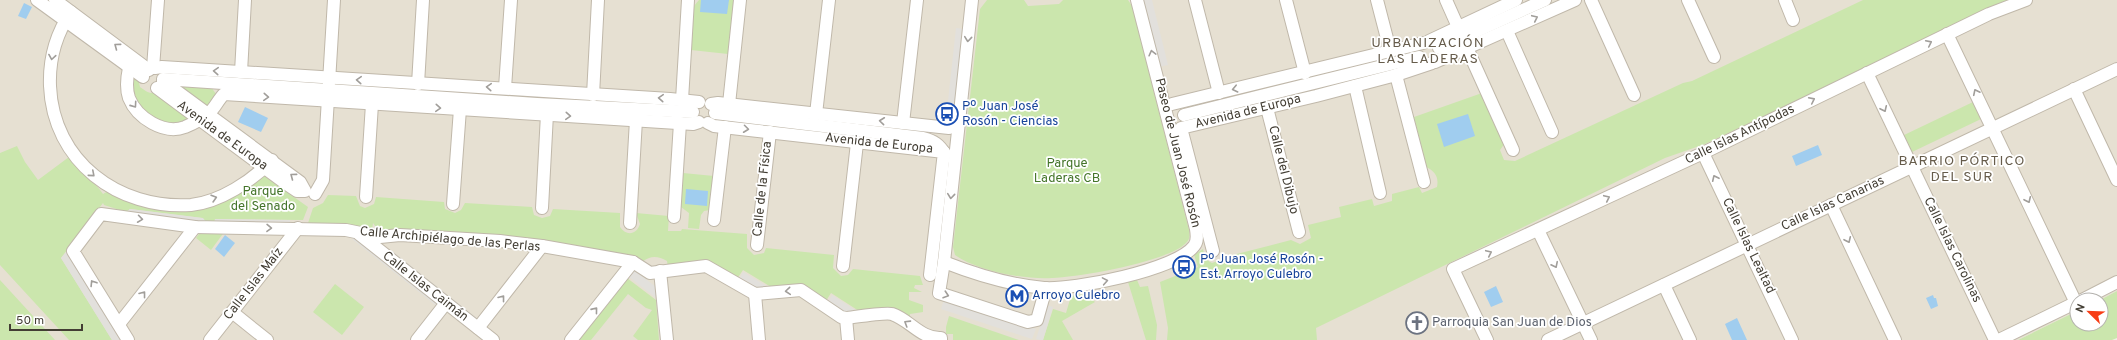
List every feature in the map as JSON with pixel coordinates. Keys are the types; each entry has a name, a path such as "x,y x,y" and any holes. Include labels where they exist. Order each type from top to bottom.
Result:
{"street":[{"path":"37,0 68,16 150,71"},
{"path":"55,0 68,16 129,68 150,71 160,70 161,83 149,88 144,84 150,71 158,0"},
{"path":"241,72 245,0"},
{"path":"315,194 322,182 334,0"},
{"path":"418,84 423,0"},
{"path":"505,88 511,0"},
{"path":"593,94 598,0"},
{"path":"682,100 688,0"},
{"path":"728,104 740,0"},
{"path":"816,114 829,0"},
{"path":"904,124 917,0"},
{"name":"Paseo de Juan José Rosón","path":"932,257 944,260 979,276 1011,284 1046,288 1069,287 1110,280 1150,270 1188,252 1197,241 1196,229 1176,130 1137,0"},
{"path":"1195,0 1219,93"},
{"path":"1286,0 1305,73"},
{"path":"1377,0 1390,50"},
{"path":"1446,0 1458,26"},
{"name":"Avenida de Europa","path":"1430,44 1458,26 1516,0"},
{"name":"Avenida de Europa","path":"1176,130 1396,75 1433,62 1508,31 1575,0"},
{"path":"1591,0 1634,94"},
{"path":"1688,0 1714,57"},
{"path":"1785,0 1793,20"},
{"name":"Calle Islas Antípodas","path":"1487,340 1453,269 1703,153 1989,14 2026,0"},
{"path":"973,1 939,293 1028,322 1037,320 1046,288"},
{"name":"Avenida de Europa","path":"1168,104 1305,73 1390,50 1430,44 1511,16 1541,2 1554,9"},
{"path":"1493,11 1511,16"},
{"name":"Avenida de Europa","path":"68,16 60,30 53,51 50,75 51,99 56,124 72,152 83,166 100,181 138,199 160,204 192,204 226,195 269,164 161,83"},
{"path":"1508,31 1552,132"},
{"path":"1948,34 2073,292"},
{"path":"1430,44 1439,56 1433,62 1425,63 1419,57 1418,50 1430,44"},
{"path":"1467,48 1513,150"},
{"name":"Avenida de Europa","path":"1176,130 1184,115 1419,57"},
{"path":"1343,63 1356,72"},
{"name":"Avenida de Europa","path":"150,71 162,67 241,72 329,89 372,104 693,124 703,123 725,127 800,124 927,139 932,138 946,130 956,123 960,116"},
{"path":"129,68 127,77 129,98 144,118 158,126 172,129 183,128 205,116"},
{"name":"Calle Islas Canarias","path":"1548,340 2117,69"},
{"name":"Calle Islas Carolinas","path":"1867,73 1995,340"},
{"path":"1396,75 1424,182"},
{"name":"Avenida de Europa","path":"161,83 329,89 537,104 641,109 705,108 728,104 946,130"},
{"name":"Avenida de Europa","path":"1258,96 1262,83"},
{"name":"Avenida de Europa","path":"205,116 224,94 418,84 457,85 682,100 705,108 814,137 857,143 943,150"},
{"path":"457,85 466,98"},
{"name":"Avenida de Europa","path":"1300,86 1316,96"},
{"path":"1355,86 1380,193"},
{"path":"2074,89 2117,180"},
{"path":"537,104 547,92"},
{"path":"409,94 420,107"},
{"path":"631,96 641,109"},
{"path":"503,112 513,102"},
{"path":"366,197 372,104"},
{"name":"Avenida de Europa","path":"1168,104 1180,108 1184,115"},
{"path":"585,106 595,118"},
{"path":"705,108 714,118 703,123 694,116 705,108"},
{"path":"763,108 772,126"},
{"name":"Calle del Dibujo","path":"1267,108 1299,232"},
{"path":"453,204 460,109"},
{"path":"542,208 548,114"},
{"name":"Avenida de Europa","path":"843,129 861,119"},
{"path":"630,223 636,120"},
{"path":"674,217 680,123"},
{"name":"Avenida de Europa","path":"800,124 814,137"},
{"name":"Calle de la Física","path":"757,246 772,126"},
{"path":"714,220 725,127"},
{"name":"Avenida de Europa","path":"943,150 946,130"},
{"path":"1176,130 1211,246 1197,241"},
{"name":"Avenida de Europa","path":"927,139 943,150 954,173"},
{"path":"843,266 857,143"},
{"path":"930,275 943,150"},
{"name":"Calle Islas Lealtad","path":"1703,153 1792,340"},
{"path":"1831,205 1895,340"},
{"name":"Calle Archipiélago de las Perlas","path":"119,324 73,251 101,214 196,227 346,230 380,237 400,235 459,238 542,246 633,262 650,274 660,271 706,266 755,294"},
{"path":"128,340 119,324 196,227"},
{"name":"Calle Islas Maíz","path":"210,340 298,228"},
{"path":"1538,230 1591,340"},
{"name":"Calle Islas Caimán","path":"357,233 493,340"},
{"path":"478,328 542,246"},
{"path":"571,340 633,262"},
{"path":"660,271 667,340"},
{"path":"2098,292 2117,282"},
{"path":"1664,285 1690,340"},
{"path":"759,340 755,294 801,290 846,318 892,313 927,336 941,339"},
{"path":"417,340 446,303"},
{"path":"1998,340 2069,306"},
{"path":"232,312 267,340"},
{"path":"846,318 848,340"}],"shaded area":[{"path":"0,0 2117,0 2117,291 2109,295 2109,292 2069,292 2069,315 2018,340 0,340"},
{"path":"1143,0 1152,0 1168,65 1159,67"},
{"path":"956,28 965,29 955,111 947,110"},
{"path":"130,209 203,218 207,223 126,212"},
{"path":"215,219 290,220 290,226 214,225"},
{"path":"354,236 441,304 438,307 352,239"},
{"path":"67,251 121,340 112,340 61,258"},
{"path":"392,251 478,319 475,323 389,254"},
{"path":"633,269 656,287 656,298 628,276"},
{"path":"743,272 769,288 758,290 739,279"},
{"path":"832,295 860,313 845,313 828,302"},
{"path":"944,299 1036,329 1032,339 941,309"},
{"path":"1047,305 1053,307 1043,340 1036,339"}],"green space":[{"path":"699,0 734,0 728,54 691,50 694,6"},
{"name":"Parque Laderas CB","path":"987,0 1024,0 1028,6 1059,4 1063,0 1128,0 1132,6 1190,234 1188,241 1185,244 1175,251 1142,262 1102,272 1052,278 1029,278 989,270 964,261 955,255 953,247 980,9"},
{"path":"1863,0 2009,0 1705,144 1665,158 1316,328 1317,340 1167,340 1168,328 1160,282 1198,267 1194,255 1203,249 1205,259 1212,263 1225,257 1291,240 1300,244 1311,238 1308,225 1341,217 1339,207 1372,199 1374,206 1392,201 1392,194 1419,187 1422,193 1437,187 1436,175 1432,170 1426,167 1414,117 1482,93 1505,143 1500,150 1504,160 1515,161 1683,83 1692,81"},
{"path":"132,74 138,78 140,87 150,93 157,92 192,118 183,122 174,123 157,119 149,114 142,108 133,92"},
{"path":"181,85 211,87 216,94 207,107 181,88"},
{"path":"1973,102 1981,119 1910,153 1902,136"},
{"name":"Parque del Senado","path":"17,146 25,162 38,180 69,157 103,194 108,191 193,210 263,175 308,207 303,220 215,219 214,225 207,223 202,218 130,209 126,212 104,205 103,203 61,258 112,340 69,340 0,265 0,153"},
{"path":"683,173 714,176 710,210 704,211 701,215 699,229 688,228 689,213 681,207"},
{"path":"328,195 356,196 360,206 365,208 374,204 376,197 444,202 445,209 455,213 461,210 465,203 532,207 534,215 542,218 550,216 553,209 620,213 620,227 629,233 634,232 639,227 640,224 636,213 669,216 668,231 681,231 682,229 747,234 747,248 754,255 764,253 766,248 834,255 833,268 841,276 848,275 853,269 920,276 923,285 915,285 914,288 922,292 909,292 909,300 923,305 923,312 910,314 910,320 892,310 862,313 831,293 826,301 771,287 743,270 737,279 713,266 668,268 667,261 658,257 651,257 642,262 380,233 373,223 372,231 311,225 308,223 313,208 323,203"},
{"path":"201,231 225,231 211,250 196,238"},
{"path":"627,278 656,300 659,340 638,340 633,336 652,310 646,308 628,294 591,340 579,340"},
{"path":"0,280 55,340 0,340"},
{"path":"1137,280 1140,287 1148,286 1157,325 1156,340 1146,340 1128,282"},
{"path":"335,284 364,307 342,335 313,312"},
{"path":"2117,291 2117,338 2112,340 2018,340 2069,315 2069,332 2109,332 2109,295"},
{"path":"1086,294 1095,302 1062,321 1073,340 1043,340 1053,309 1066,313 1071,296"},
{"path":"949,316 1019,340 953,340 953,334 946,334"}],"water":[{"path":"701,0 729,0 727,14 700,12"},
{"path":"24,3 32,7 26,19 18,16"},
{"path":"245,107 268,118 261,132 238,122"},
{"path":"1468,114 1475,136 1444,147 1437,124"},
{"path":"1818,145 1822,155 1796,166 1792,156"},
{"path":"686,189 708,191 707,206 685,204"},
{"path":"225,235 235,243 224,257 215,249"},
{"path":"1496,286 1503,302 1491,307 1484,292"},
{"path":"1933,295 1934,298 1936,298 1938,306 1931,309 1926,298"},
{"path":"1737,318 1747,340 1732,340 1725,324"}],"place":[{"name":"Pº Juan José Rosón - Ciencias","path":"947,114"},
{"name":"Pº Juan José Rosón - Est. Arroyo Culebro","path":"1184,267"},
{"name":"Arroyo Culebro","path":"1017,296"},
{"name":"Parroquia San Juan de Dios","path":"1417,323"}],"district":[{"name":"URBANIZACIÓN LAS LADERAS","path":"1428,52"},
{"name":"BARRIO PÓRTICO DEL SUR","path":"1962,170"}]}
